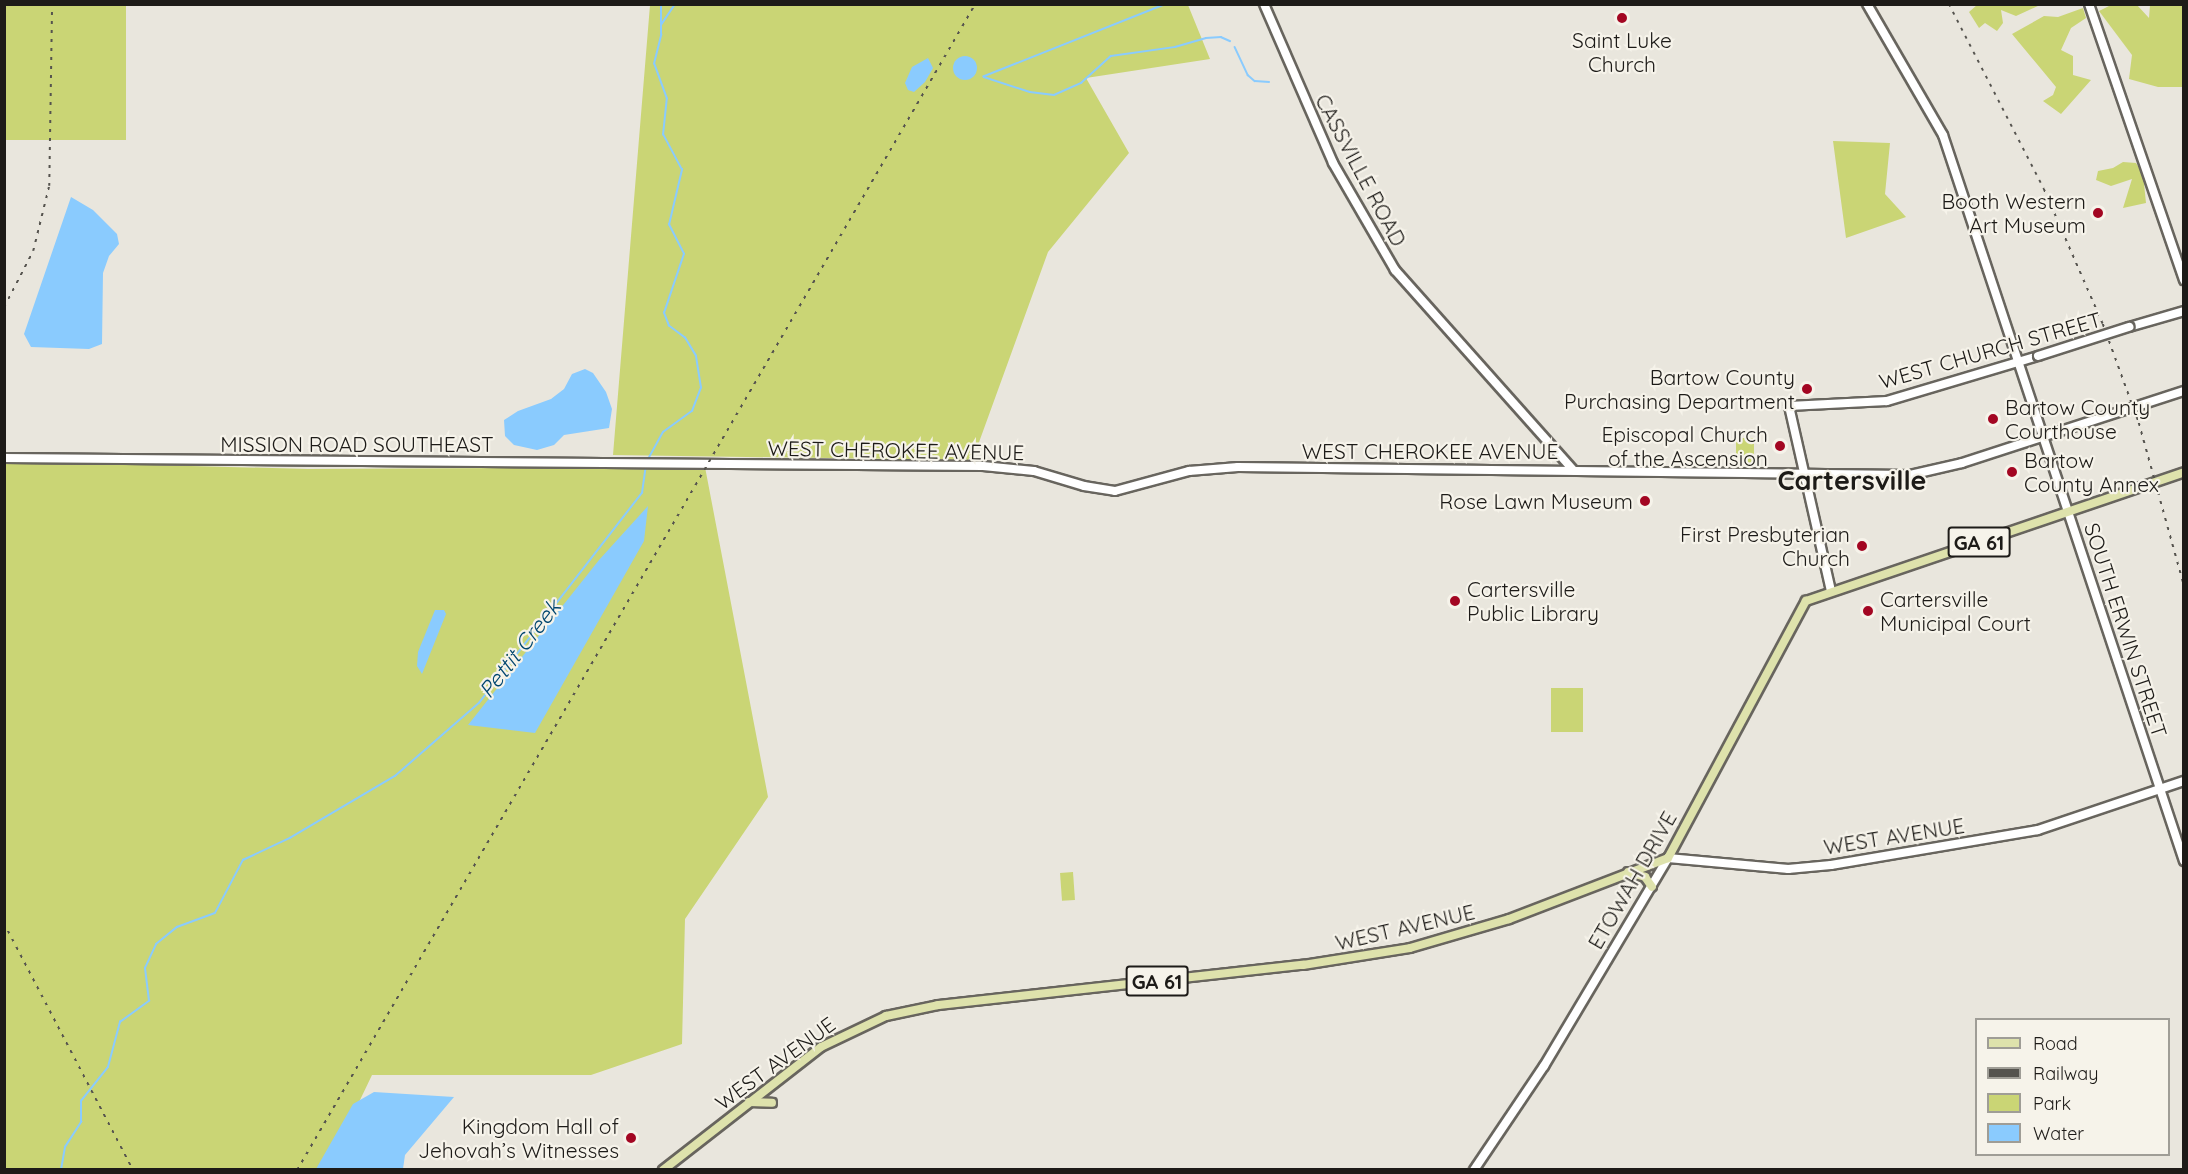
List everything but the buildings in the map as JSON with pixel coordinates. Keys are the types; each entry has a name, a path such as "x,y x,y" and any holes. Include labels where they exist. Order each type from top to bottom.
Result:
{"main road":[{"name":"CASSVILLE ROAD","path":"1264,4 1333,163 1395,270 1574,470"},
{"name":"SOUTH ERWIN STREET","path":"1867,4 1941,129 2184,861"},
{"path":"2089,4 2184,280"},
{"name":"WEST CHURCH STREET","path":"1804,474 1789,406 1887,401 2184,311"},
{"name":"WEST CHEROKEE AVENUE","path":"710,464 994,466 1034,471 1090,488 1115,491 1213,468 1917,474 2184,391"},
{"path":"1554,470 1558,452"},
{"name":"MISSION ROAD SOUTHEAST","path":"4,458 710,464"},
{"name":"GA 61","path":"1831,591 2184,472"},
{"path":"1804,474 1831,591"},
{"name":"ETOWAH DRIVE","path":"1474,1170 1544,1066 1652,887 1806,601 1831,591"},
{"name":"WEST AVENUE","path":"663,1170 748,1102 844,1033 902,1011 1333,962 1410,948 1509,919 1668,858 1810,868 2029,832 2184,781"},
{"path":"1628,872 1645,877 1652,887"},
{"path":"748,1102 772,1103"}],"green space":[{"path":"2113,4 2137,5 2149,18 2150,5 2183,5 2183,87 2158,87 2129,79 2132,55 2099,11"},
{"path":"4,5 126,5 126,140 4,140"},
{"path":"650,5 1188,5 1210,59 1086,78 1129,153 1048,252 978,445 968,460 613,455"},
{"path":"1977,5 2040,5 2016,16 2001,10 2003,23 1997,31 1985,23 1979,28 1969,12"},
{"path":"2083,8 2086,18 2071,28 2061,50 2073,56 2073,75 2091,80 2061,114 2043,101 2053,95 2056,87 2012,34 2044,16 2058,17"},
{"path":"1833,141 1890,143 1885,194 1906,217 1846,238"},
{"path":"2123,162 2136,163 2143,174 2146,203 2123,208 2132,179 2111,186 2096,180 2098,171 2113,168"},
{"path":"1736,438 1754,438 1754,466 1736,466"},
{"path":"5,461 308,469 705,467 768,797 685,919 682,1044 591,1075 372,1075 327,1169 5,1170"},
{"path":"1551,688 1583,688 1583,732 1551,732"},
{"path":"1073,872 1075,900 1062,901 1060,873"}],"water":[{"path":"965,56 973,60 977,68 973,76 965,80 957,76 953,68 957,60"},
{"path":"928,58 933,68 925,82 914,92 908,90 905,83 912,67"},
{"path":"71,197 93,210 117,234 119,244 109,256 103,273 102,344 89,349 31,347 24,334"},
{"path":"585,369 593,373 606,392 612,409 609,428 564,435 554,445 537,450 514,445 505,436 504,420 518,411 551,399 564,389 572,374"},
{"path":"648,506 644,541 535,733 468,725 599,560"},
{"path":"435,610 444,610 446,614 422,674 417,666 418,652"},
{"path":"374,1092 454,1097 405,1155 403,1169 316,1169 353,1104"}],"waterway":[{"name":"Pettit Creek","path":"647,461 663,432 692,411 701,388 696,356 685,338 669,326 664,313 684,254 669,225 682,170 663,135 667,99 654,64 661,35 661,4"},
{"path":"661,25 675,4"},
{"path":"1167,4 984,77 1030,92 1054,95 1081,83 1111,56 1175,47 1206,38 1221,37 1230,41"},
{"path":"1235,47 1248,75 1255,81 1269,82"},
{"name":"Pettit Creek","path":"61,1170 65,1147 81,1122 81,1101 108,1067 120,1022 149,1001 145,968 156,944 177,927 215,913 243,860 290,838 395,776 479,703 642,493 646,465"}],"railway":[{"path":"4,307 33,251 49,186 52,4"},
{"path":"297,1170 975,4"},
{"path":"1949,4 2044,189 2103,324 2139,423 2184,585"},
{"path":"4,923 133,1170"}],"place":[{"name":"Saint Luke Church","path":"1622,18"},
{"name":"Booth Western Art Museum","path":"2098,213"},
{"name":"Bartow County Purchasing Department","path":"1807,389"},
{"name":"Bartow County Courthouse","path":"1993,419"},
{"name":"Episcopal Church of the Ascension","path":"1780,446"},
{"name":"Bartow County Annex","path":"2012,472"},
{"name":"Rose Lawn Museum","path":"1645,501"},
{"name":"First Presbyterian Church","path":"1862,546"},
{"name":"Cartersville Public Library","path":"1455,601"},
{"name":"Cartersville Municipal Court","path":"1868,611"},
{"name":"Kingdom Hall of Jehovah’s Witnesses","path":"631,1138"}],"district":[{"name":"Cartersville","path":"1852,481"}]}
